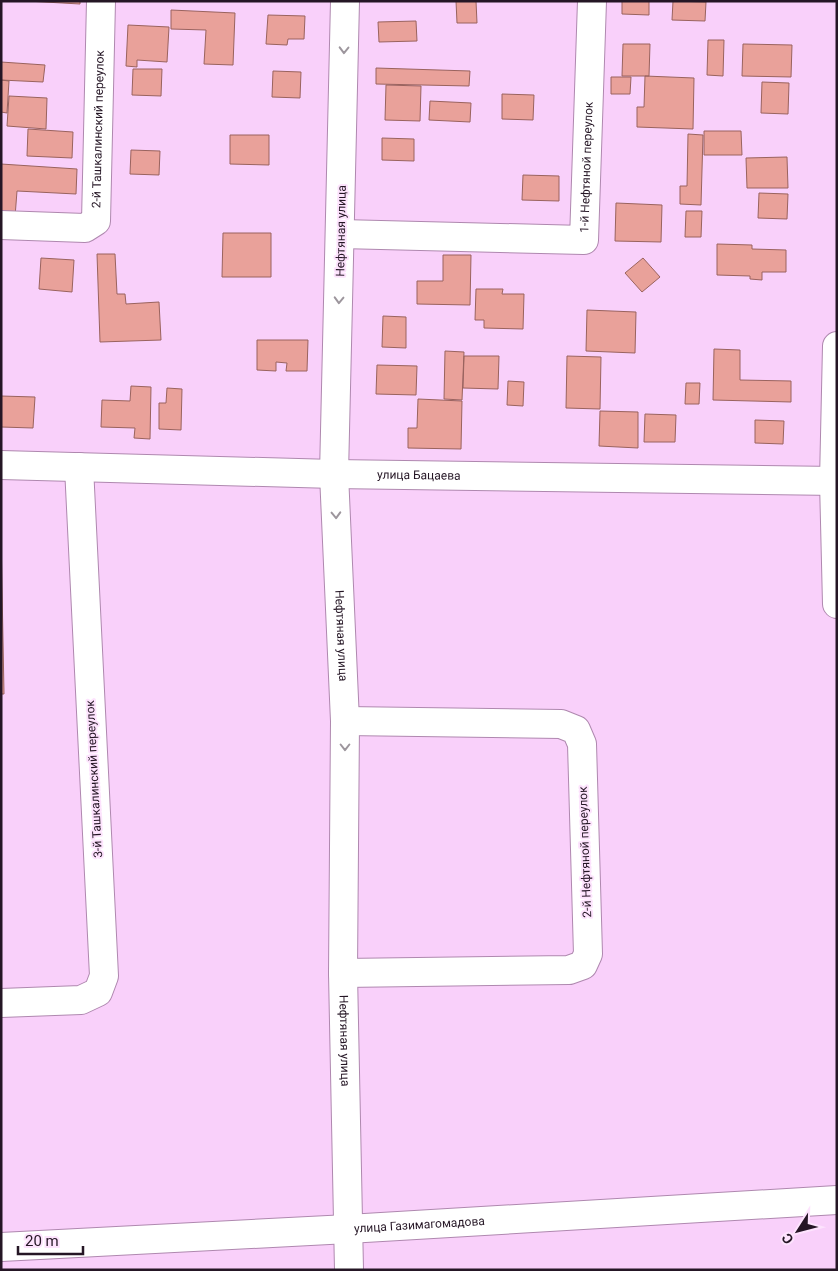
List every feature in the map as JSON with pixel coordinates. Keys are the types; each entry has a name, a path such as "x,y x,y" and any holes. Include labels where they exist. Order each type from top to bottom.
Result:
{"street":[{"name":"2-й Ташкалинский переулок","path":"1,225 85,228 96,221 100,1"},
{"name":"Нефтяная улица","path":"345,1 334,474 345,720 343,973 349,1270"},
{"name":"1-й Нефтяной переулок","path":"341,234 584,240 592,1"},
{"path":"837,346 837,604"},
{"name":"улица Бацаева","path":"1,465 334,474 836,481"},
{"name":"3-й Ташкалинский переулок","path":"1,1003 80,1000 98,992 104,976 79,467"},
{"name":"2-й Нефтяной переулок","path":"343,973 569,970 583,965 588,954 582,744 576,730 561,724 345,720"},
{"name":"улица Газимагомадова","path":"1,1247 348,1229 837,1200"}],"building":[{"path":"27,1 80,1 80,4"},
{"path":"456,1 476,1 477,23 457,23"},
{"path":"622,1 649,1 649,15 622,14"},
{"path":"673,1 706,2 705,21 672,20"},
{"path":"171,10 235,13 233,65 204,64 206,30 171,29"},
{"path":"268,15 305,16 304,39 288,39 287,45 266,44"},
{"path":"416,21 417,41 379,42 378,22"},
{"path":"128,25 169,27 167,62 137,60 137,67 126,66"},
{"path":"708,40 724,40 723,76 707,75"},
{"path":"623,44 650,44 649,76 622,76"},
{"path":"743,44 792,45 791,77 742,76"},
{"path":"1,62 45,65 43,82 1,80"},
{"path":"376,68 470,71 469,86 376,84"},
{"path":"133,69 162,69 161,96 132,95"},
{"path":"273,71 301,72 300,98 272,97"},
{"path":"645,76 694,78 693,129 637,127 637,107 644,107"},
{"path":"611,77 631,77 630,94 611,94"},
{"path":"1,80 9,81 7,113 1,112"},
{"path":"762,82 789,83 788,114 761,113"},
{"path":"386,85 421,86 420,121 385,120"},
{"path":"502,94 534,95 533,120 502,119"},
{"path":"9,96 47,98 46,129 7,126"},
{"path":"430,101 471,103 470,122 429,120"},
{"path":"28,129 73,132 72,158 27,156"},
{"path":"704,131 741,131 742,155 704,155"},
{"path":"688,134 703,135 701,205 680,204 680,186 687,186"},
{"path":"230,135 269,135 269,165 230,164"},
{"path":"382,138 414,139 414,161 382,160"},
{"path":"131,150 160,151 159,175 130,174"},
{"path":"787,157 788,188 747,188 746,158"},
{"path":"1,164 77,169 76,194 17,191 15,217 1,216"},
{"path":"523,175 559,176 559,201 522,200"},
{"path":"759,193 788,194 787,219 758,218"},
{"path":"616,203 662,205 661,242 615,241"},
{"path":"686,211 702,211 701,237 685,237"},
{"path":"223,233 271,233 271,277 222,277"},
{"path":"717,244 752,245 752,249 786,250 786,272 762,272 762,280 750,279 750,276 717,275"},
{"path":"97,254 115,254 117,294 125,294 126,304 159,302 161,340 100,342"},
{"path":"443,255 471,255 470,305 417,304 417,281 443,281"},
{"path":"41,258 74,260 72,292 39,289"},
{"path":"643,258 660,277 642,292 625,273"},
{"path":"476,289 503,289 502,294 524,294 523,329 484,328 484,320 475,320"},
{"path":"587,310 636,312 635,353 586,351"},
{"path":"383,316 406,317 406,348 382,347"},
{"path":"257,340 308,340 307,371 286,371 287,363 276,362 276,371 257,370"},
{"path":"714,349 740,350 740,380 791,381 791,402 713,400"},
{"path":"445,351 464,352 462,400 444,399"},
{"path":"464,356 499,356 498,389 463,388"},
{"path":"567,356 601,357 600,409 566,408"},
{"path":"377,365 417,366 416,395 376,394"},
{"path":"508,381 524,382 523,406 507,405"},
{"path":"686,383 700,383 699,404 685,404"},
{"path":"131,386 151,387 150,439 134,438 135,428 101,427 102,400 130,401"},
{"path":"167,388 182,389 181,430 159,429 159,403 166,403"},
{"path":"1,396 35,397 33,428 1,427"},
{"path":"418,399 462,401 461,449 408,448 408,428 417,428"},
{"path":"600,411 638,412 638,448 599,446"},
{"path":"645,414 676,415 675,442 644,442"},
{"path":"755,420 784,421 783,444 755,443"},
{"path":"1,534 4,694 1,694"}]}
